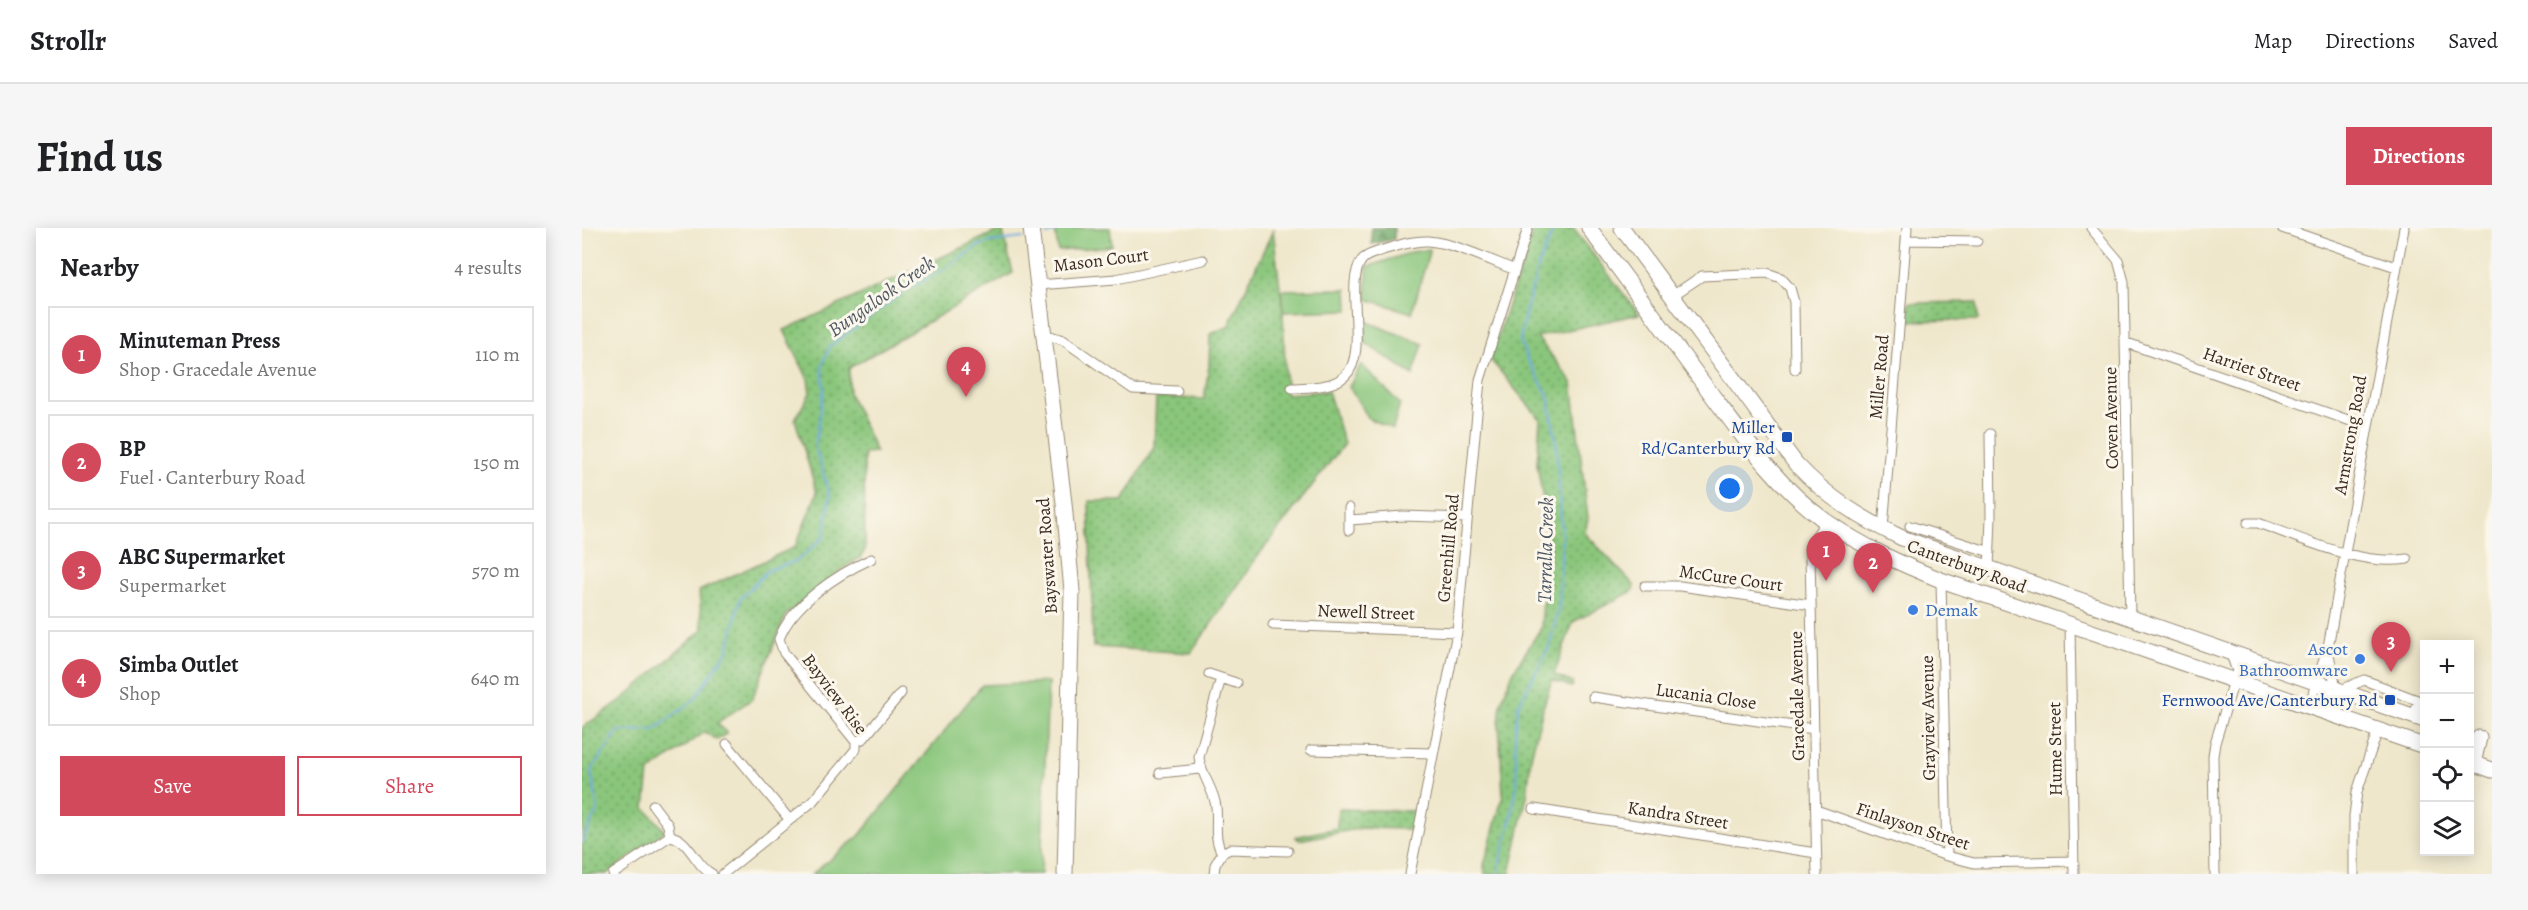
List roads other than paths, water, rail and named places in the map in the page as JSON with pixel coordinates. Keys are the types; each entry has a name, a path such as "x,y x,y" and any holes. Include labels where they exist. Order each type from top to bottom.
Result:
{"main road":[{"name":"Canterbury Road","path":"1589,228 1746,441 1784,484 1826,521 1880,554 1941,580 2070,624 2236,676 2309,706 2420,745"},
{"name":"Canterbury Road","path":"1622,228 1796,464 1841,506 1883,530 1944,553 2420,718"},
{"name":"Bayswater Road","path":"1031,231 1072,591 1065,874"},
{"path":"1652,314 1672,296"},
{"path":"1941,580 1944,553"},
{"path":"2070,624 2081,601"},
{"path":"2474,754 2480,738"},
{"path":"2474,763 2492,770"}],"street":[{"name":"Greenhill Road","path":"1410,874 1457,632 1480,380 1528,228"},
{"name":"Miller Road","path":"1883,530 1907,228"},
{"name":"Coven Avenue","path":"2091,228 2118,260 2124,282 2127,343 2130,618"},
{"path":"2283,228 2396,267"},
{"name":"Armstrong Road","path":"2309,706 2328,647 2404,228"},
{"path":"1907,240 1977,241"},
{"path":"1292,388 1325,385 1345,376 1350,369 1355,354 1356,280 1359,265 1367,256 1409,243 1426,241 1455,248 1515,270"},
{"name":"Mason Court","path":"1038,285 1116,279 1203,260"},
{"path":"1672,296 1696,279 1707,275 1767,273 1782,278 1790,288 1794,302 1795,369"},
{"path":"1044,334 1063,340 1133,389 1177,391"},
{"name":"Harriet Street","path":"2127,343 2368,427"},
{"path":"1989,569 1990,435"},
{"path":"1349,508 1350,525 1404,516 1467,518"},
{"name":"Gracedale Avenue","path":"1816,874 1810,548 1826,521"},
{"path":"2248,524 2258,523 2346,554 2394,562 2407,560"},
{"path":"1910,525 1990,552"},
{"name":"Bayview Rise","path":"723,874 812,802 856,749 856,742 784,653 779,639 790,617 843,571 872,559"},
{"name":"Grayview Avenue","path":"1941,580 1947,856"},
{"name":"McCure Court","path":"1645,586 1680,586 1811,605"},
{"name":"Hume Street","path":"2070,624 2074,874"},
{"name":"Newell Street","path":"1273,626 1457,632"},
{"name":"Armstrong Road","path":"2328,647 2339,690"},
{"path":"2215,874 2213,756 2215,742 2236,676 2230,652"},
{"path":"2236,676 2256,661"},
{"path":"1209,674 1236,683"},
{"path":"1221,678 1199,758 1200,769 1216,805 1216,839 1222,853"},
{"path":"856,742 864,738 902,693"},
{"name":"Lucania Close","path":"1593,697 1814,729"},
{"path":"2354,874 2354,816 2357,792 2378,730"},
{"path":"727,744 789,819"},
{"path":"1311,750 1432,753"},
{"path":"1160,773 1180,769 1200,769"},
{"path":"652,806 668,825 670,836"},
{"name":"Kandra Street","path":"1534,809 1816,853"},
{"name":"Finlayson Street","path":"1816,810 1947,856 1974,863 2074,861"},
{"path":"613,874 670,836"},
{"path":"670,836 682,841 706,871 712,874"},
{"path":"1214,874 1215,865 1222,853 1230,849 1288,851"}],"waterway":[{"name":"Bungalook Creek","path":"1047,235 1065,228"},
{"name":"Tarralla Creek","path":"1499,874 1517,785 1515,735 1518,706 1549,647 1559,606 1562,535 1556,440 1548,395 1527,359 1520,340 1538,267 1554,228"},
{"name":"Bungalook Creek","path":"582,842 598,809 591,771 618,731 654,730 694,700 728,650 740,599 768,570 797,561 824,537 830,496 815,447 824,389 822,366 830,346 905,291 948,267 978,246 989,242 1023,238"}],"place":[{"name":"Simba Outlet","path":"966,397"},
{"name":"Miller Rd/Canterbury Rd","path":"1787,437"},
{"name":"Minuteman Press","path":"1826,581"},
{"name":"BP","path":"1873,593"},
{"name":"Demak","path":"1913,610"},
{"name":"Ascot Bathroomware","path":"2360,659"},
{"name":"ABC Supermarket","path":"2391,672"},
{"name":"Fernwood Ave/Canterbury Rd","path":"2390,700"}]}
